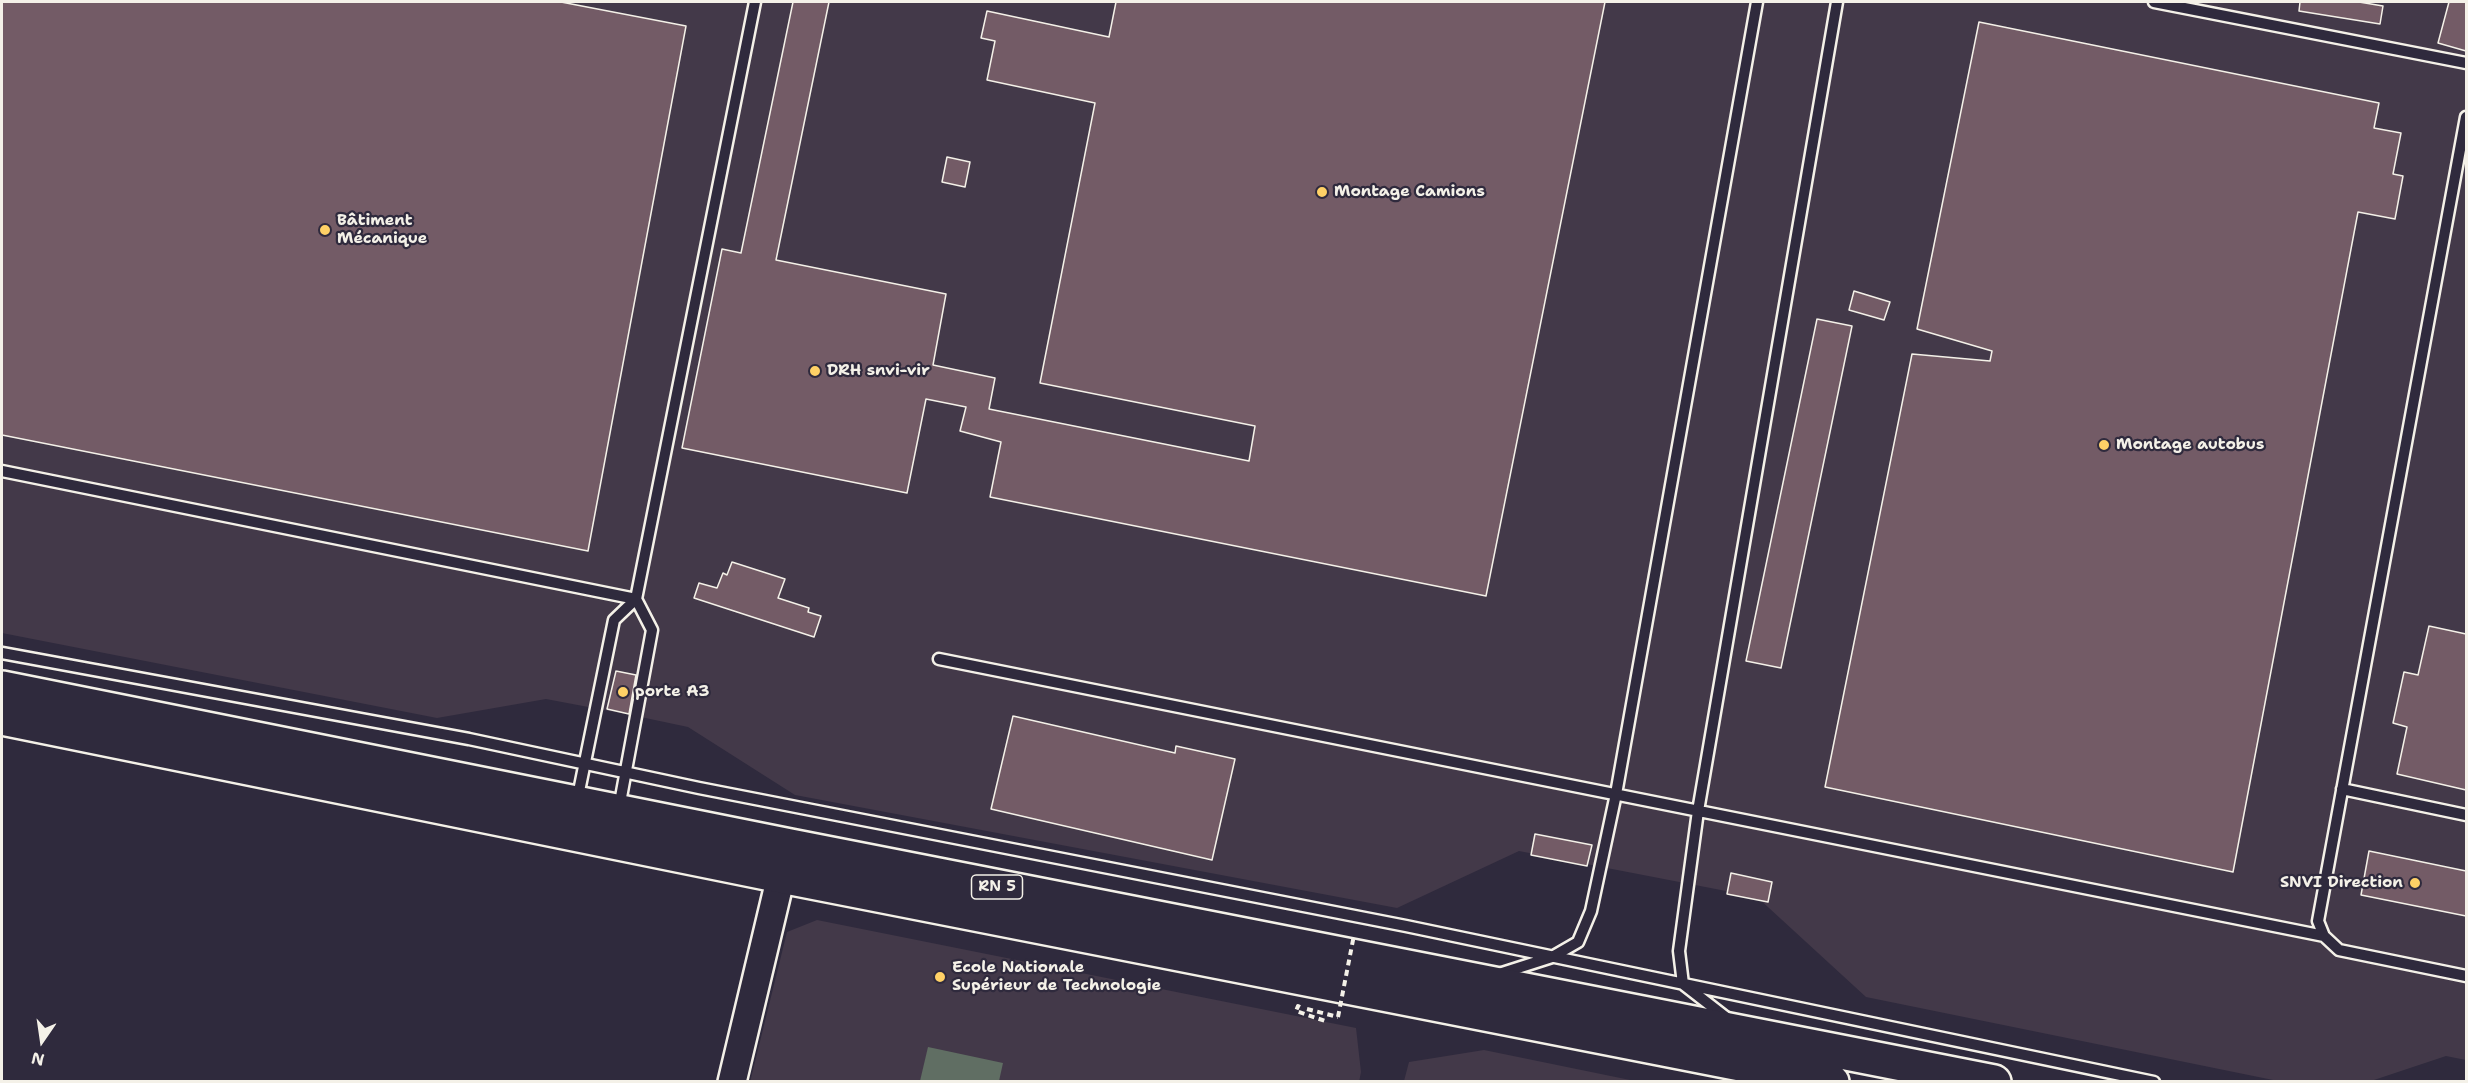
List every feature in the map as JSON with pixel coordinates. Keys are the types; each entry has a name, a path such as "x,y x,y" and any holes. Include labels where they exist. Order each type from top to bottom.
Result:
{"highway":[{"name":"RN 5","path":"2,688 618,812 1994,1082"},
{"name":"RN 5","path":"2,718 781,876 1832,1082"}],"street":[{"path":"732,1082 781,876"}],"lane":[{"path":"577,803 614,620 636,599 755,2"},
{"path":"1475,981 1552,957 1578,942 1591,911 1616,794 1757,2"},
{"path":"1747,1034 1683,984 1679,951 1698,811 1837,2"},
{"path":"2154,2 2466,63"},
{"path":"2466,117 2318,921 2324,936 2339,950 2466,976"},
{"path":"2,471 636,599"},
{"path":"618,812 652,630 636,599"},
{"path":"2,653 469,739 1552,957 2154,1082"},
{"path":"939,659 2324,936"},
{"path":"2342,789 2466,815"}],"path":[{"path":"1328,1022 1296,1011 1298,1006 1338,1017 1354,934"}],"shaded area":[{"path":"2,2 2466,2 2466,1060 2446,1056 2371,1081 2278,1081 1866,997 1757,897 1519,851 1397,908 795,795 688,727 636,716 546,699 437,718 2,633"},
{"name":"Ecole Nationale Supérieur de Technologie","path":"817,920 1356,1028 1361,1072 1359,1082 750,1082 787,932"},
{"path":"1484,1050 1635,1081 1404,1081 1409,1062"}],"green space":[{"path":"928,1047 1003,1063 999,1081 920,1081"}],"building":[{"name":"Bâtiment Mécanique","path":"2,2 561,2 686,26 588,551 2,435"},
{"name":"Montage Camions","path":"793,2 829,2 776,260 946,294 933,365 995,378 989,409 1249,461 1255,426 1040,383 1095,103 987,80 995,41 981,38 987,11 1109,37 1116,2 1605,2 1486,596 990,497 1001,442 960,431 966,407 926,399 907,493 682,448 722,249 741,253"},
{"path":"2300,2 2359,2 2383,6 2380,24 2299,11"},
{"path":"2449,2 2466,2 2466,51 2438,43"},
{"name":"Montage autobus","path":"1979,22 2379,103 2374,128 2401,133 2393,174 2403,176 2395,219 2358,212 2233,872 1825,787 1912,354 1990,361 1992,351 1917,329"},
{"path":"947,157 970,162 965,187 942,182"},
{"path":"1854,291 1890,302 1884,320 1849,310"},
{"path":"1817,319 1852,326 1781,668 1746,661"},
{"path":"732,562 785,579 778,598 809,608 808,612 821,616 814,637 694,598 699,583 717,588 723,573 727,575"},
{"path":"2429,626 2466,634 2466,790 2397,774 2407,727 2393,723 2404,672 2418,675"},
{"name":"porte A3","path":"616,671 636,675 629,714 607,709"},
{"path":"1013,716 1175,753 1176,746 1235,759 1212,860 991,809"},
{"path":"1535,834 1592,845 1587,866 1531,855"},
{"name":"SNVI Direction","path":"2369,851 2466,871 2466,916 2361,895"},
{"path":"1731,873 1772,882 1768,902 1727,894"}],"place":[{"name":"Montage Camions","path":"1322,192"},
{"name":"Bâtiment Mécanique","path":"325,230"},
{"name":"DRH snvi-vir","path":"815,371"},
{"name":"Montage autobus","path":"2104,445"},
{"name":"porte A3","path":"623,692"},
{"name":"SNVI Direction","path":"2415,883"},
{"name":"Ecole Nationale Supérieur de Technologie","path":"940,977"}]}
